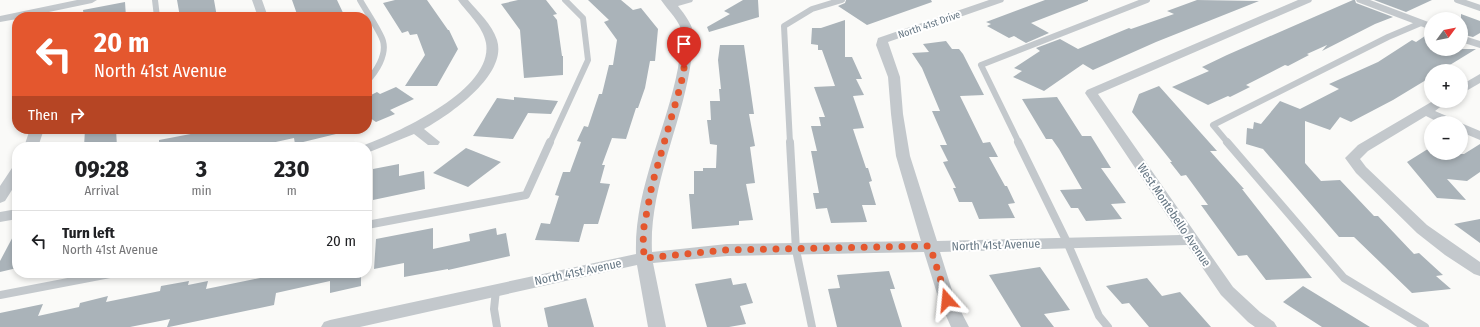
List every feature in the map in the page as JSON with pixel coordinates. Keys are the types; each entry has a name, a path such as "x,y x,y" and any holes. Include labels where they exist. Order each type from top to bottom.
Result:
{"street":[{"path":"35,12 92,0"},
{"path":"257,0 261,12"},
{"path":"372,147 394,139 440,114 458,102 470,90 486,69 492,57 491,40 484,27 463,0"},
{"path":"668,2 688,0"},
{"name":"North 41st Drive","path":"930,246 903,156 897,114 894,77 882,45 882,40 999,0"},
{"name":"West Montebello Avenue","path":"1268,327 1254,317 1227,291 1190,240 1091,93 1307,0"},
{"path":"1361,0 1424,24"},
{"path":"656,327 644,258 643,232 652,185 681,84 690,37 683,20 668,2"},
{"path":"0,19 12,17"},
{"path":"1468,41 1480,45"},
{"path":"1468,86 1480,78"},
{"path":"1430,108 1363,148 1352,158 1361,170 1422,229 1451,251 1480,270"},
{"path":"1425,111 1436,116"},
{"path":"414,128 434,142"},
{"path":"1468,130 1480,136"},
{"path":"0,198 12,179"},
{"path":"0,217 12,215"},
{"name":"North 41st Avenue","path":"330,327 644,258 726,250 796,250 1190,240"},
{"path":"930,246 947,300 960,327"}],"lane":[{"path":"155,0 156,12"},
{"path":"360,0 367,12"},
{"path":"372,224 526,194 588,60 583,18 565,0"},
{"path":"812,327 796,250 784,26 812,9 842,0"},
{"path":"1108,327 1099,316 1066,242 981,65 1147,0"},
{"path":"1457,0 1480,8"},
{"path":"372,21 383,41 384,46 376,73 372,77"},
{"path":"1424,26 1388,37 1213,125 1344,278 1425,327"},
{"path":"0,295 89,278"},
{"path":"496,290 494,309 497,327"}],"building":[{"path":"177,0 214,0 216,12 179,12"},
{"path":"292,0 337,0 343,12 296,12"},
{"path":"395,0 427,0 449,30 458,49 437,86 405,86 425,55 417,34 410,35 408,31 402,33 383,3"},
{"path":"518,0 546,0 557,14 553,15 557,20 563,56 563,75 524,78 520,30 501,4"},
{"path":"588,0 621,0 633,10 641,8 658,29 655,61 650,61 645,88 638,108 636,108 626,139 612,138 602,165 605,165 600,183 610,184 598,224 584,224 579,242 535,240 541,223 550,224 559,196 555,195 563,172 570,172 581,142 577,141 584,126 588,127 599,94 602,94 609,65 613,65 617,40 604,22 609,20"},
{"path":"743,0 758,0 759,17 709,32 707,27 730,14 724,11"},
{"path":"846,0 931,0 932,2 867,25 838,6 845,3"},
{"path":"1045,0 1088,1 1031,23 1049,33 1026,43 1014,36 1009,38 987,26 991,24 986,22"},
{"path":"1197,0 1259,1 1156,42 1093,70 1083,64 1044,91 1013,77 1022,71 1014,68 1040,51 1036,48 1060,39 1078,49 1129,28 1131,29 1174,14 1167,11"},
{"path":"1355,0 1356,3 1393,17 1375,24 1322,51 1327,45 1307,54 1309,55 1288,66 1285,65 1246,85 1250,87 1230,97 1228,96 1208,105 1172,87 1209,71 1202,67"},
{"path":"1374,0 1432,0 1406,12"},
{"path":"125,2 126,12 83,12 83,10"},
{"path":"1468,17 1480,21 1480,33 1473,37 1468,36"},
{"path":"845,20 845,57 852,57 862,79 856,79 864,95 853,96 864,128 853,129 872,181 869,182 876,205 862,205 867,222 831,223 827,208 816,209 813,193 819,193 811,151 817,151 811,126 821,126 819,117 825,117 814,87 835,86 822,50 818,50 818,45 811,44 812,28 821,28"},
{"path":"1424,37 1424,56 1465,56 1451,64 1424,64 1424,81 1393,100 1351,122 1340,117 1330,130 1305,121 1305,163 1321,181 1340,180 1374,216 1378,216 1414,254 1419,253 1443,275 1436,276 1451,289 1412,293 1354,237 1339,237 1263,149 1246,144 1247,128 1253,129 1254,122 1261,124 1280,101 1300,109 1339,89 1329,84 1378,62 1412,40 1416,42"},
{"path":"946,41 952,49 959,49 963,54 984,95 960,96 983,143 990,142 998,157 989,157 1005,186 1007,186 1015,203 1008,204 1015,218 979,219 972,202 959,202 953,188 956,188 943,162 948,161 940,145 947,145 932,111 940,111 922,68 912,53 929,52 923,44"},
{"path":"720,45 744,45 754,114 749,114 755,146 750,147 755,183 746,184 753,220 739,221 739,225 692,229 689,194 694,194 694,171 703,171 703,168 716,168 717,145 710,144 707,120 711,120 710,101 720,101 719,89 721,89 718,60"},
{"path":"1468,49 1476,49 1468,54"},
{"path":"1159,86 1217,151 1210,151 1244,189 1242,189 1312,278 1266,280 1247,255 1238,256 1201,205 1208,205 1186,175 1181,176 1170,162 1172,162 1132,112 1139,94"},
{"path":"396,87 414,99 390,110 395,114 376,122 372,119 372,94 377,92 380,94"},
{"path":"514,97 558,101 551,114 528,113 513,139 473,136 497,98 514,100"},
{"path":"1057,97 1082,136 1091,136 1111,168 1101,168 1126,203 1111,204 1122,219 1086,221 1078,208 1071,208 1060,190 1082,189 1059,149 1052,139 1046,139 1022,99"},
{"path":"85,134 116,134 117,142 84,142"},
{"path":"191,134 336,134 303,142 295,142 294,138 276,142 159,142 159,140"},
{"path":"1480,144 1480,172 1467,181 1447,179 1466,200 1437,198 1407,162 1424,151 1424,160 1468,160 1468,152"},
{"path":"466,148 501,162 468,187 433,173"},
{"path":"399,164 399,176 424,171 425,189 373,200 373,169"},
{"path":"1480,219 1480,243 1454,224"},
{"path":"433,228 433,249 470,241 469,234 496,228 497,235 506,233 510,256 448,270 404,277 404,263 374,269 376,239"},
{"path":"12,238 12,269 0,272 0,261"},
{"path":"1040,267 1070,310 1044,314 1054,327 1021,327 989,275"},
{"path":"889,271 895,289 890,289 902,327 837,327 828,289 840,288 837,275"},
{"path":"260,278 361,278 361,286 330,293 330,281 276,293 274,305 169,327 167,327 170,319 130,327 0,327 0,313 43,304 38,316 79,307 80,303 108,296 106,302 160,291 161,286 189,281 188,285 208,281 206,289"},
{"path":"731,278 733,285 746,283 753,303 740,306 746,324 729,327 707,327 695,284"},
{"path":"1147,278 1162,296 1180,292 1211,327 1149,327 1129,303 1122,304 1106,286"},
{"path":"1303,286 1370,327 1322,327 1283,302"},
{"path":"586,298 594,327 548,327 544,308"}],"route":[{"path":"684,68 681,84 652,185 643,232 644,258 726,250 796,250 930,246 947,300"}]}
